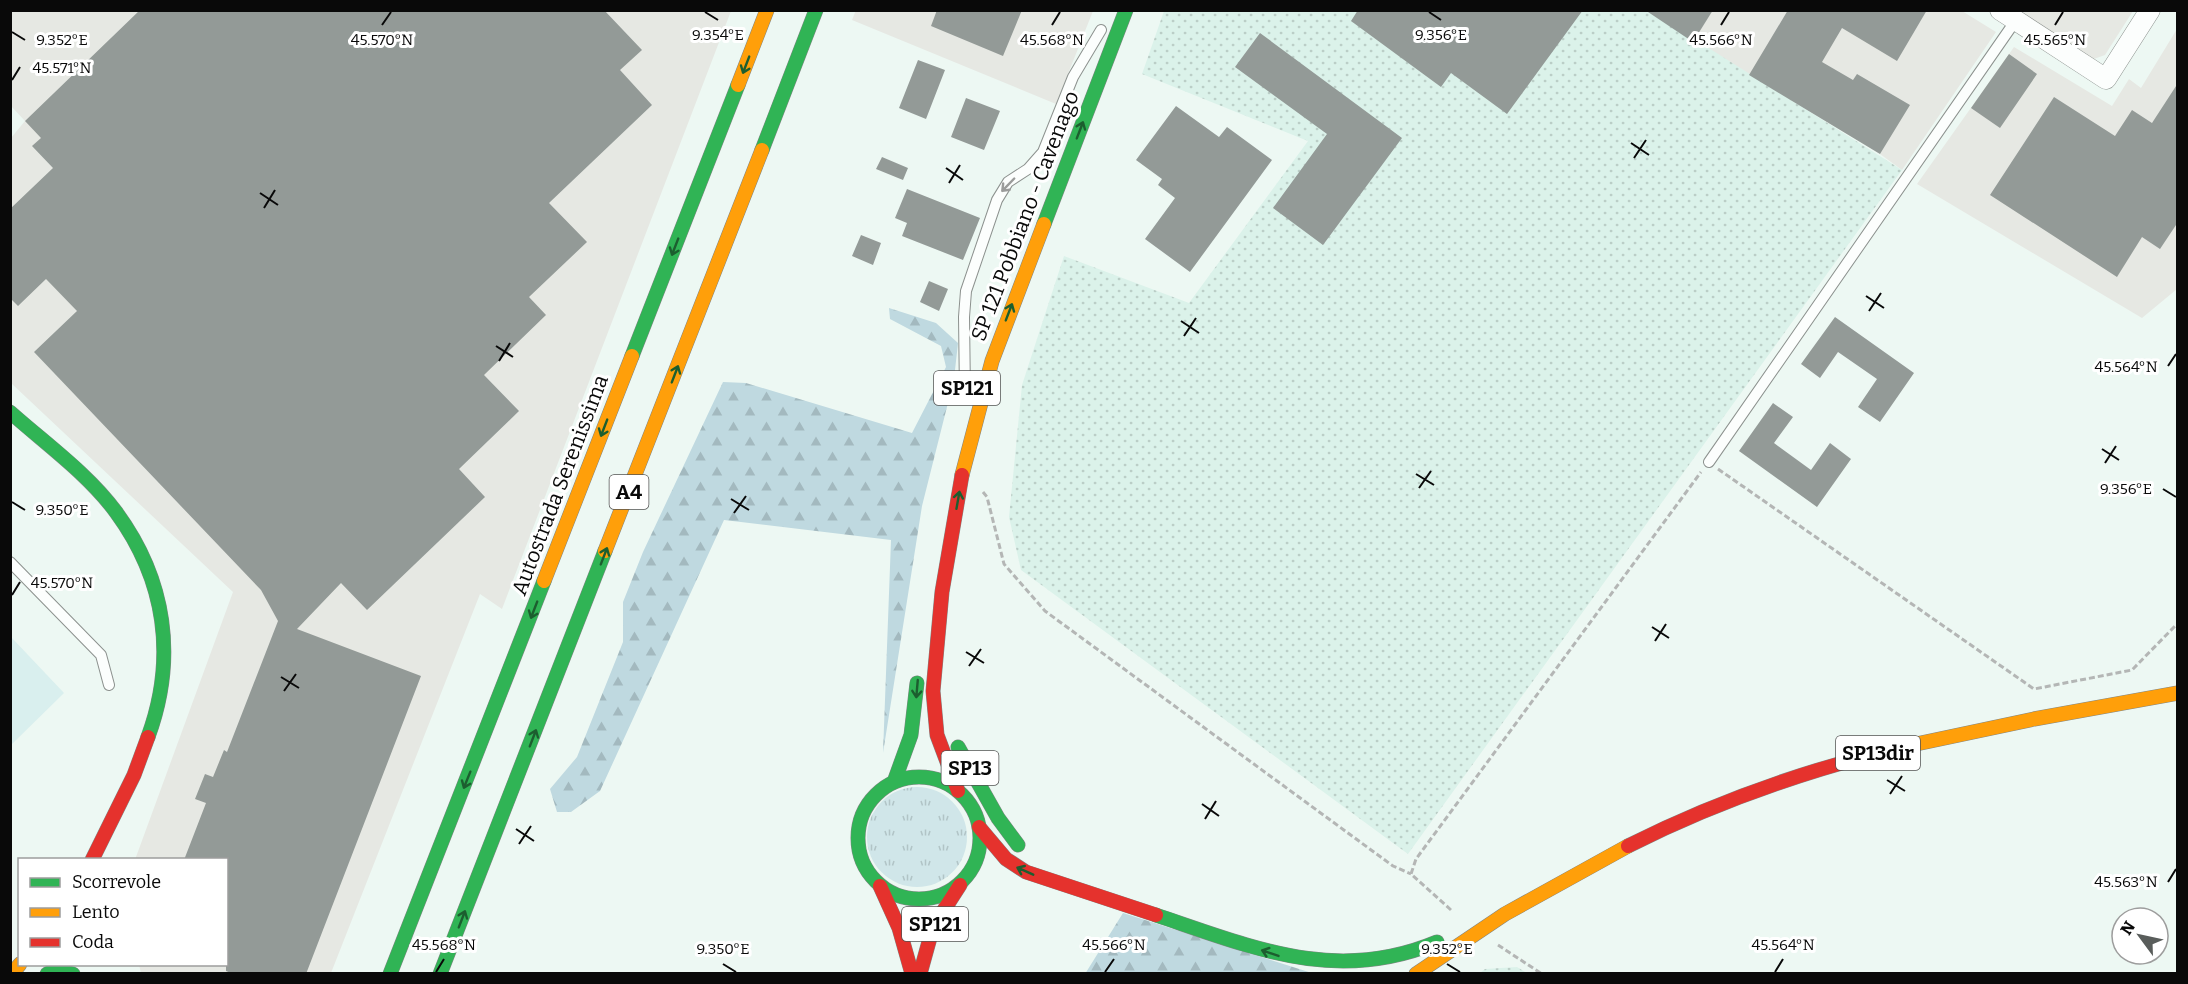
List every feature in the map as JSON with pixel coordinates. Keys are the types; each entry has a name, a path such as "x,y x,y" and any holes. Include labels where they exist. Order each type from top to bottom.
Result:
{"main road":[{"name":"Autostrada Serenissima","path":"390,974 489,726 767,10"},
{"name":"A4","path":"440,974 816,10"},
{"name":"SP 121 Pobbiano - Cavenago","path":"979,827 972,808 958,791 938,740 933,705 939,619 968,444 990,367 1126,10"},
{"name":"SP 121 Pobbiano - Cavenago","path":"1050,164 1103,25"},
{"name":"SP 121 Pobbiano - Cavenago","path":"960,412 978,353"},
{"path":"10,412 116,513 151,572 161,603 166,631 164,674 156,711 141,758 93,858"},
{"path":"948,557 944,675 950,717"},
{"path":"894,783 911,735 918,674"},
{"name":"SP13dir","path":"1416,974 1461,940 1594,864 1655,834 1796,777 1921,742 2178,693"},
{"path":"454,770 489,726"},
{"name":"SP13","path":"954,735 998,818 1032,858 1126,905"},
{"name":"SP121","path":"912,974 899,928 880,886 863,864 858,833 862,816 871,801 894,783 926,777 945,783 958,791"},
{"name":"SP121","path":"920,974 936,921 978,854 979,827"},
{"name":"SP13","path":"979,827 1004,857 1020,869 1287,959 1329,968 1359,969 1414,956 1536,880 1555,872 1594,864"},
{"path":"102,858 109,828"},
{"name":"SP121","path":"880,886 905,898 923,899 945,894 963,881"},
{"path":"47,974 64,970 73,974"}],"street":[{"path":"2008,15 2106,79 2150,10"}],"lane":[{"path":"1709,462 2008,15"},
{"path":"965,394 965,300 972,268 993,210 1004,187 1028,169 1043,152 1073,77 1103,25"},
{"path":"10,562 101,655 109,685"}],"path":[{"path":"1411,874 1416,859 1709,462 2034,689 2132,670 2178,623"},
{"path":"982,489 987,497 1004,564 1045,611 1393,866 1411,874 1451,910"},
{"path":"1490,939 1542,974"}],"shaded area":[{"path":"856,10 1093,11 1056,104 852,20"},
{"path":"11,11 731,11 502,609 480,594 331,973 141,973 139,966 228,966 228,858 136,857 233,592 11,383 11,138 25,121 11,106"},
{"path":"1645,11 1962,11 1996,32 1902,170 1880,154"},
{"path":"2014,11 2133,11 2105,55 2091,60"},
{"path":"2177,29 2177,289 2142,318 1917,184 2014,47 2112,106 2129,79 2141,88"},
{"path":"11,637 64,693 11,745"}],"green space":[{"path":"1164,11 1650,11 1902,170 1408,854 1021,570 1009,517 1022,385 1064,256 1189,303 1308,141 1142,74"},
{"path":"889,308 936,323 958,343 954,379 922,506 883,753 891,540 724,520 600,791 571,812 557,812 550,789 577,757 623,642 623,602 643,552 723,382 746,383 912,433 946,367 941,346 890,319"},
{"path":"917,787 936,791 952,802 963,818 967,837 963,856 952,872 936,883 917,887 898,883 882,872 871,856 867,837 871,818 882,802 898,791"},
{"path":"1123,913 1315,974 1085,974"},
{"path":"1517,967 1527,973 1480,973 1485,969"}],"building":[{"path":"140,10 604,10 642,50 620,70 652,105 549,203 587,242 529,297 546,315 484,375 519,411 459,469 485,497 367,610 341,583 297,629 421,676 306,974 233,974 226,971 226,966 228,966 228,858 185,858 206,803 195,799 205,774 213,777 224,750 227,752 278,621 261,590 34,352 77,311 46,279 18,306 10,298 10,209 53,168 32,146 41,138 25,121"},
{"path":"937,10 1022,10 1003,56 931,26"},
{"path":"1358,10 1583,10 1507,114 1451,73 1441,87 1351,21"},
{"path":"1645,10 1713,10 1693,42"},
{"path":"1788,10 1927,10 1897,61 1842,28 1822,62 1853,80 1857,74 1910,105 1880,154 1749,75"},
{"path":"1260,33 1402,138 1323,245 1273,208 1327,134 1235,67"},
{"path":"2009,54 2037,74 2000,128 1971,108"},
{"path":"918,60 945,70 926,119 899,108"},
{"path":"2178,83 2178,222 2160,249 2142,237 2117,277 1990,195 2054,97 2115,136 2132,110 2152,123"},
{"path":"966,98 1000,111 984,150 951,137"},
{"path":"1176,106 1219,137 1227,127 1272,160 1190,272 1145,239 1175,198 1158,185 1162,179 1136,160"},
{"path":"882,157 908,168 903,180 876,169"},
{"path":"907,189 980,218 963,260 902,236 907,223 895,218"},
{"path":"861,235 881,243 873,265 852,256"},
{"path":"929,281 948,289 939,311 920,302"},
{"path":"1835,317 1914,373 1880,422 1858,407 1877,379 1838,352 1820,378 1801,364"},
{"path":"1773,403 1793,417 1774,443 1811,470 1830,443 1851,459 1817,507 1739,451"}],"traffic: fast":[{"path":"762,150 816,10"},
{"path":"1044,224 1126,10"},
{"path":"632,356 738,85"},
{"path":"10,412 80,472 105,498 133,538 146,565 156,592 162,620 164,649 157,707 148,737"},
{"path":"440,974 605,551"},
{"path":"390,974 544,581"},
{"path":"894,782 911,735 917,683"},
{"path":"958,747 998,818 1018,845"},
{"path":"919,777 942,781 962,795 976,815 980,838 976,861 962,881 942,895 919,899 896,895 876,881 862,861 858,838 862,815 876,795 896,781 919,777"},
{"path":"1156,915 1262,949 1296,957 1330,961 1365,960 1400,954 1437,942"},
{"path":"47,974 55,970 73,974"}],"traffic: slow":[{"path":"738,85 767,10"},
{"path":"605,551 762,150"},
{"path":"962,475 992,361 1044,224"},
{"path":"544,581 632,356"},
{"path":"1902,747 2034,719 2178,693"},
{"path":"1416,974 1505,914 1628,846"},
{"path":"12,974 18,966"}],"traffic: jam":[{"path":"958,791 937,735 933,691 942,592 962,475"},
{"path":"93,858 134,775 148,737"},
{"path":"1628,846 1728,801 1831,766 1902,747"},
{"path":"979,827 1006,859 1026,872 1156,915"},
{"path":"920,974 933,927 960,885"},
{"path":"880,886 899,928 912,974"}]}
